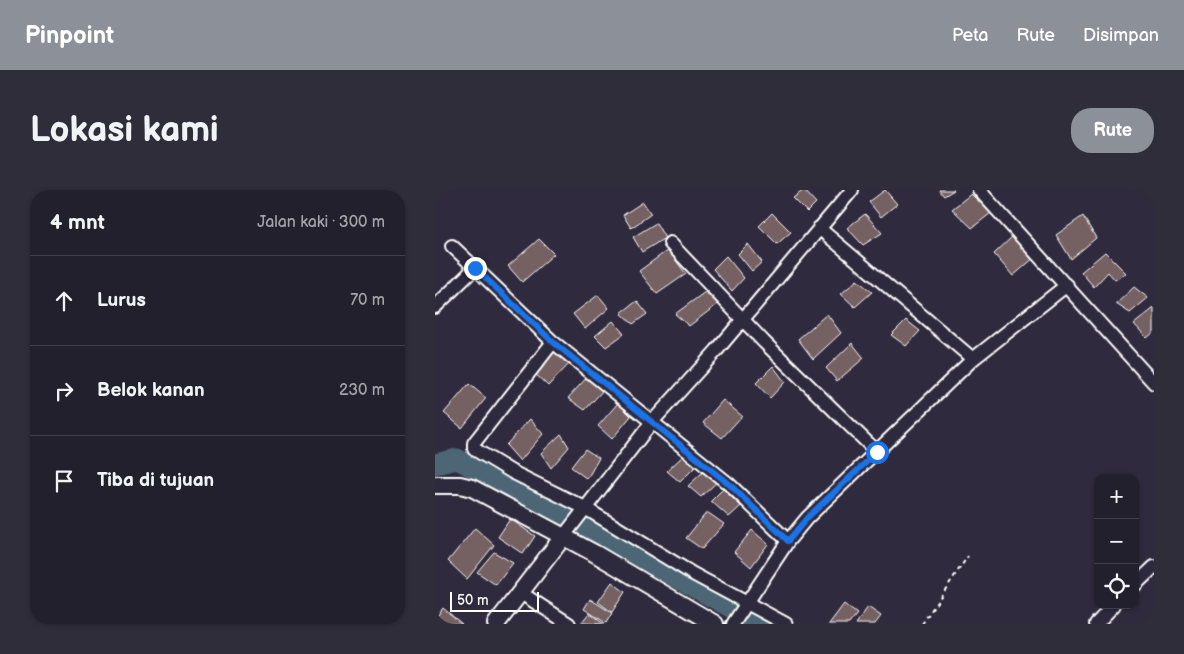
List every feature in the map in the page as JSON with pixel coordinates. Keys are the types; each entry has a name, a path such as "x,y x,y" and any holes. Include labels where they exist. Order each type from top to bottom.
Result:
{"street":[{"path":"496,624 652,422 743,320 851,190"},
{"path":"979,190 1154,383"},
{"path":"819,228 973,359"},
{"path":"670,243 743,320 877,452"},
{"path":"453,246 553,342 730,485 788,541"},
{"path":"435,307 475,268"},
{"path":"733,624 788,541 807,518 973,359 1067,285"},
{"path":"553,342 473,443 474,449 512,472 584,509 745,605 786,624"},
{"path":"435,484 460,485 472,488 567,532 715,624"},
{"path":"1139,581 1154,567"},
{"path":"521,593 569,624"},
{"path":"1096,624 1110,609"}],"path":[{"path":"922,624 968,556"}],"building":[{"path":"804,190 816,203 807,212 793,198"},
{"path":"885,190 897,204 881,217 869,202"},
{"path":"939,190 954,190 944,196"},
{"path":"971,194 991,213 972,228 952,209"},
{"path":"643,202 651,214 631,228 623,215"},
{"path":"772,213 791,232 777,244 759,226"},
{"path":"865,214 882,233 863,245 847,228"},
{"path":"1083,216 1096,238 1071,259 1056,235"},
{"path":"656,223 665,238 642,252 633,237"},
{"path":"1015,234 1035,257 1013,276 994,254"},
{"path":"539,239 554,254 522,282 508,266"},
{"path":"748,244 762,262 752,271 738,254"},
{"path":"668,250 686,274 657,294 639,271"},
{"path":"1105,252 1126,273 1115,280 1108,272 1094,287 1081,272"},
{"path":"726,256 744,278 732,291 713,269"},
{"path":"857,280 872,292 855,307 841,294"},
{"path":"1134,287 1148,298 1130,313 1116,304"},
{"path":"705,292 718,304 689,326 675,314"},
{"path":"598,295 609,308 585,329 573,314"},
{"path":"637,301 647,314 633,324 621,313"},
{"path":"1154,308 1154,332 1147,338 1134,324"},
{"path":"827,314 841,333 813,359 798,339"},
{"path":"906,320 920,331 906,346 891,335"},
{"path":"613,321 624,334 606,347 595,336"},
{"path":"852,343 864,358 837,381 826,368"},
{"path":"557,347 571,362 548,386 532,371"},
{"path":"773,366 785,382 770,398 756,383"},
{"path":"589,375 605,388 585,410 568,398"},
{"path":"469,384 486,398 462,428 444,413"},
{"path":"723,400 742,416 722,438 703,423"},
{"path":"618,403 631,416 612,439 598,426"},
{"path":"530,419 543,434 520,461 506,445"},
{"path":"561,434 569,447 551,468 541,453"},
{"path":"585,449 599,458 587,479 571,467"},
{"path":"684,455 697,465 680,482 667,471"},
{"path":"706,469 719,480 701,497 688,486"},
{"path":"723,489 741,506 729,517 711,501"},
{"path":"707,512 724,524 702,549 686,538"},
{"path":"510,519 535,536 523,554 498,537"},
{"path":"475,528 494,545 467,579 448,561"},
{"path":"752,530 768,544 751,567 734,552"},
{"path":"494,552 513,563 496,585 477,572"},
{"path":"612,582 625,592 612,612 598,602"},
{"path":"590,599 612,613 606,623 584,609"},
{"path":"844,604 857,614 849,624 829,624"},
{"path":"868,607 881,616 875,624 856,624"},
{"path":"443,608 462,624 435,624 435,619"},
{"path":"589,613 604,624 581,623"}],"waterway":[{"path":"435,464 457,459 565,515 761,624"}],"route":[{"path":"475,268 553,342 730,485 788,541 807,518 877,452"}]}
